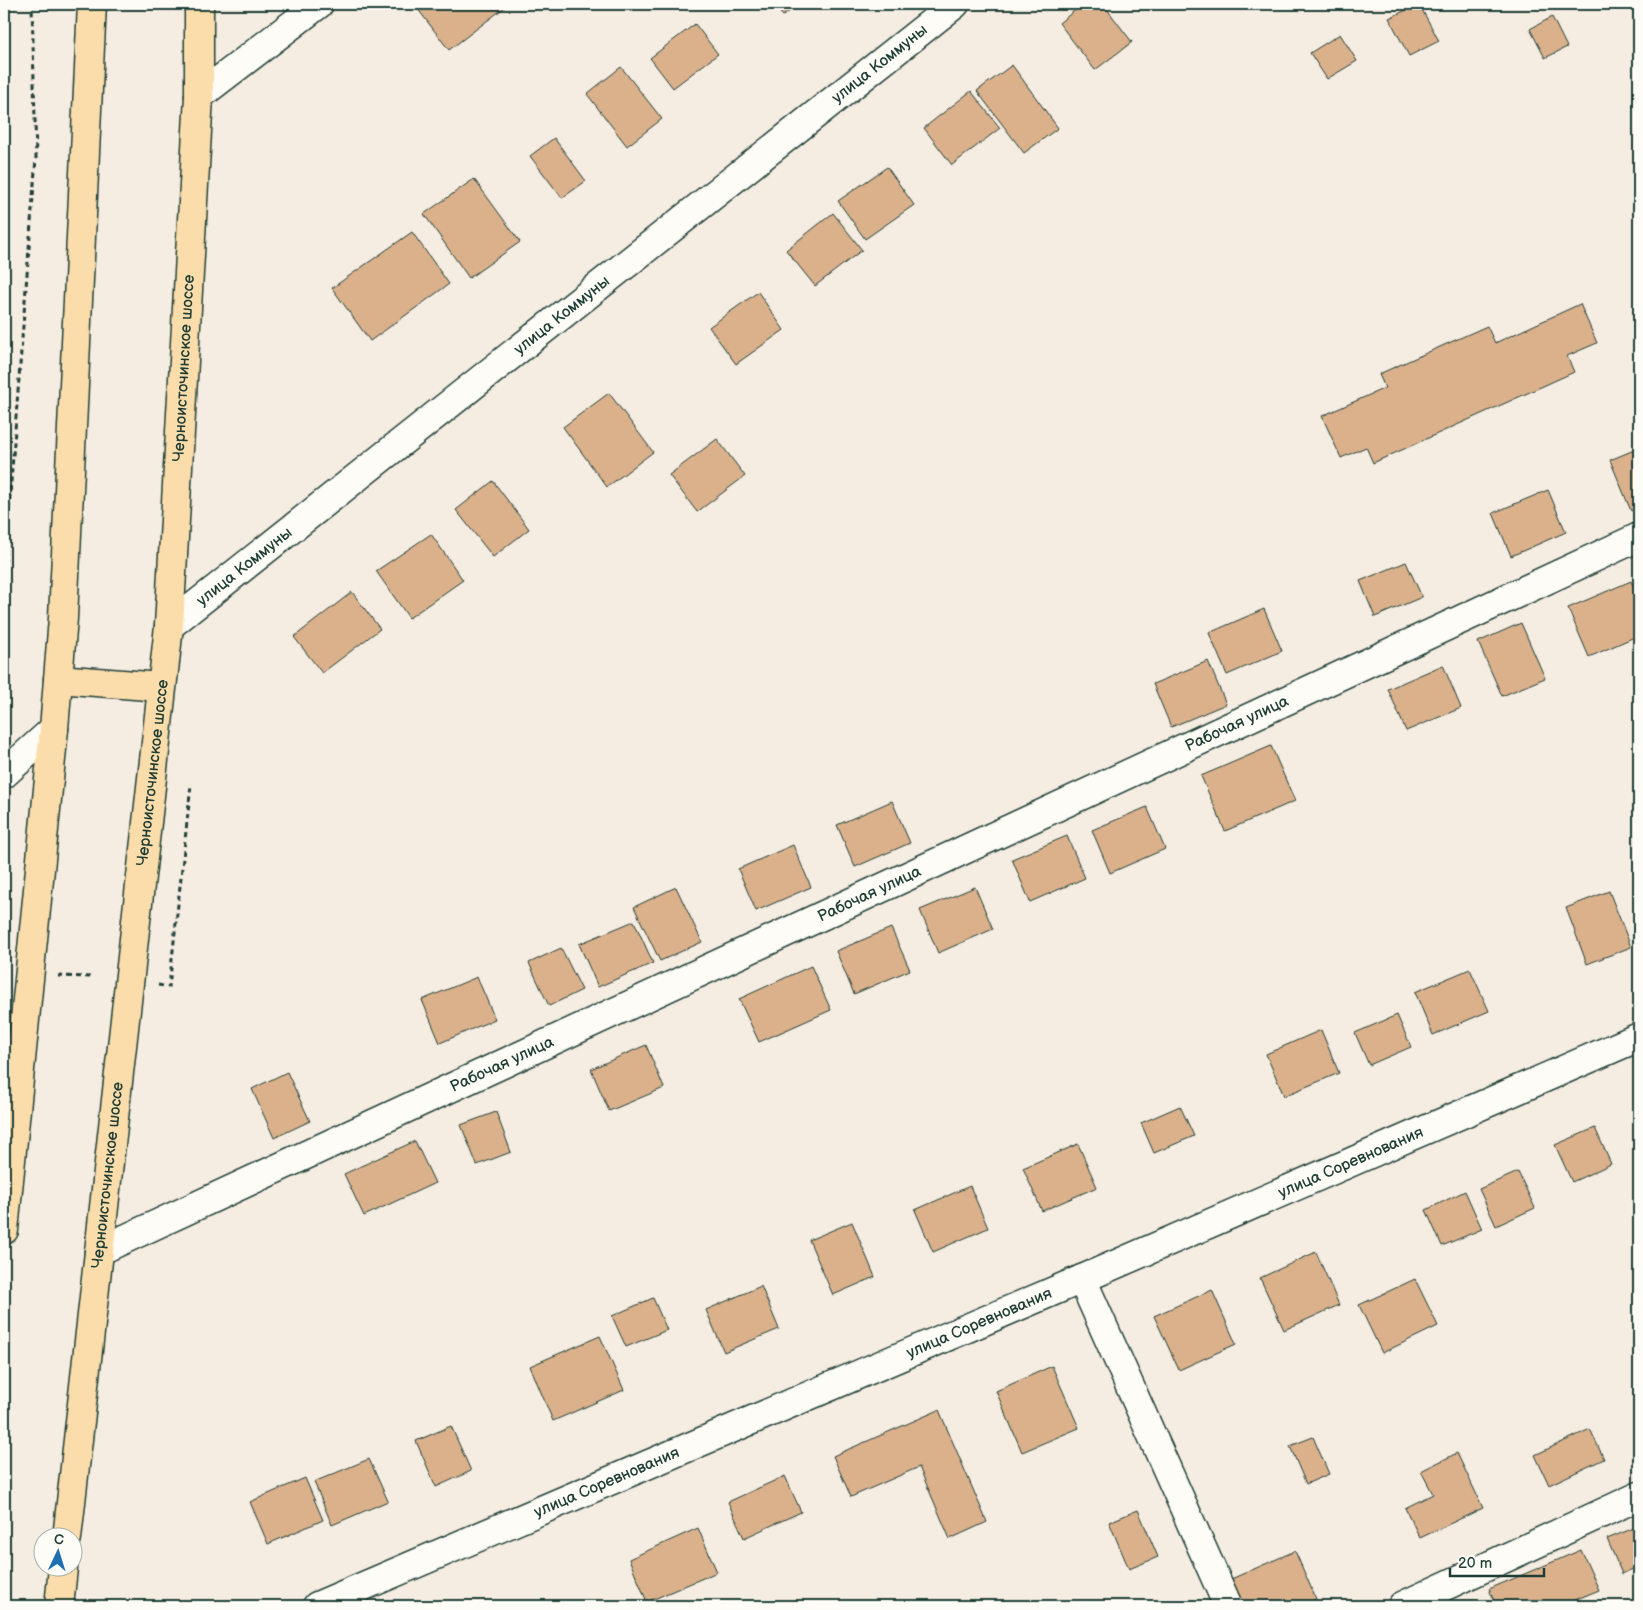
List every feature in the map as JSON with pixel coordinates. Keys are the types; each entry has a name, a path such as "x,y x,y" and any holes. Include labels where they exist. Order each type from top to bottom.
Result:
{"main road":[{"path":"4,1230 58,679 72,436 92,4"},
{"name":"Черноисточинское шоссе","path":"68,1528 168,626 199,96 198,4"},
{"path":"58,679 161,687"},
{"path":"59,1606 62,1578"}],"street":[{"path":"199,96 319,4"},
{"name":"улица Коммуны","path":"168,626 955,4"},
{"name":"Рабочая улица","path":"99,1250 1639,537"},
{"path":"4,774 54,728"},
{"name":"улица Соревнования","path":"317,1606 1082,1279 1639,1037"},
{"path":"1082,1279 1228,1606"},
{"path":"1402,1606 1639,1496"}],"path":[{"path":"4,572 36,158 32,4"},
{"path":"155,985 170,987 191,785"},
{"path":"56,975 90,977"}],"building":[{"path":"414,4 509,4 449,50"},
{"path":"773,4 799,4 783,16"},
{"path":"1083,4 1103,4 1132,42 1095,70 1059,23"},
{"path":"1419,4 1439,41 1409,56 1389,18"},
{"path":"1552,17 1567,47 1545,58 1530,29"},
{"path":"695,24 718,54 673,88 650,58"},
{"path":"1340,34 1357,61 1327,79 1310,53"},
{"path":"1012,65 1058,128 1024,153 977,91"},
{"path":"621,67 662,119 627,146 587,94"},
{"path":"971,91 1000,128 952,165 924,128"},
{"path":"554,138 586,181 562,198 530,156"},
{"path":"887,167 914,205 865,239 838,201"},
{"path":"474,179 520,242 469,278 424,214"},
{"path":"833,213 862,250 815,286 786,250"},
{"path":"412,232 449,284 370,341 332,288"},
{"path":"758,292 784,330 736,364 709,327"},
{"path":"1580,304 1597,343 1567,356 1574,372 1373,463 1366,447 1341,458 1322,416 1385,388 1379,374 1487,326 1495,343"},
{"path":"609,393 653,452 607,487 563,427"},
{"path":"717,439 745,476 697,512 669,475"},
{"path":"1639,448 1639,508 1631,511 1610,460"},
{"path":"493,481 529,529 493,557 456,510"},
{"path":"1548,490 1566,532 1511,556 1493,513"},
{"path":"431,534 463,580 409,618 376,571"},
{"path":"1406,562 1422,597 1375,617 1360,581"},
{"path":"1631,581 1639,600 1639,635 1589,657 1568,608"},
{"path":"352,592 380,629 322,673 294,637"},
{"path":"1264,609 1282,651 1227,675 1209,633"},
{"path":"1521,623 1545,678 1502,696 1478,642"},
{"path":"1208,661 1226,704 1171,727 1153,684"},
{"path":"1443,665 1461,708 1406,731 1388,689"},
{"path":"1271,746 1295,801 1225,831 1201,776"},
{"path":"892,801 910,843 855,867 837,825"},
{"path":"1147,807 1165,849 1110,873 1092,830"},
{"path":"1067,836 1085,878 1030,902 1012,859"},
{"path":"793,845 811,887 756,911 738,869"},
{"path":"676,887 702,942 660,961 634,907"},
{"path":"975,887 993,929 938,953 920,910"},
{"path":"1609,891 1631,947 1587,964 1566,908"},
{"path":"634,921 653,963 598,987 579,944"},
{"path":"891,928 910,970 854,994 836,951"},
{"path":"561,948 582,990 549,1006 529,963"},
{"path":"811,966 831,1010 759,1042 739,999"},
{"path":"1470,969 1489,1011 1433,1035 1415,992"},
{"path":"477,977 495,1019 440,1043 422,1000"},
{"path":"1397,1015 1411,1047 1369,1065 1355,1033"},
{"path":"1321,1030 1339,1073 1284,1096 1266,1054"},
{"path":"646,1045 664,1088 609,1111 591,1069"},
{"path":"287,1072 310,1121 274,1138 252,1089"},
{"path":"1180,1106 1194,1136 1154,1153 1141,1123"},
{"path":"496,1112 511,1152 477,1165 461,1125"},
{"path":"1595,1128 1611,1164 1572,1182 1555,1145"},
{"path":"415,1141 435,1183 364,1216 344,1174"},
{"path":"1078,1144 1097,1187 1042,1211 1023,1168"},
{"path":"1518,1172 1535,1208 1496,1226 1479,1189"},
{"path":"970,1186 988,1228 933,1252 915,1210"},
{"path":"1465,1191 1482,1229 1442,1246 1426,1210"},
{"path":"852,1222 875,1277 833,1295 809,1240"},
{"path":"1316,1252 1339,1305 1284,1330 1260,1278"},
{"path":"1415,1279 1438,1326 1382,1353 1359,1305"},
{"path":"761,1286 779,1329 724,1352 706,1310"},
{"path":"1212,1290 1236,1344 1179,1370 1154,1316"},
{"path":"653,1298 667,1330 626,1347 612,1316"},
{"path":"600,1336 624,1390 553,1421 530,1366"},
{"path":"1052,1366 1079,1428 1022,1452 996,1391"},
{"path":"939,1410 987,1522 950,1539 919,1467 851,1497 833,1456"},
{"path":"451,1426 471,1471 436,1487 416,1441"},
{"path":"1590,1429 1604,1459 1549,1485 1535,1455"},
{"path":"1313,1437 1329,1474 1306,1484 1290,1446"},
{"path":"1457,1453 1483,1508 1420,1538 1405,1508 1433,1494 1421,1471"},
{"path":"369,1459 388,1501 332,1525 314,1482"},
{"path":"785,1476 801,1512 744,1538 728,1502"},
{"path":"305,1478 323,1520 268,1544 250,1502"},
{"path":"1138,1510 1158,1557 1129,1569 1109,1522"},
{"path":"1639,1526 1639,1566 1622,1574 1607,1539"},
{"path":"698,1528 717,1572 647,1602 629,1559"},
{"path":"1581,1550 1599,1590 1560,1606 1496,1606 1489,1589"},
{"path":"1295,1551 1316,1599 1299,1606 1241,1606 1229,1580"}]}
